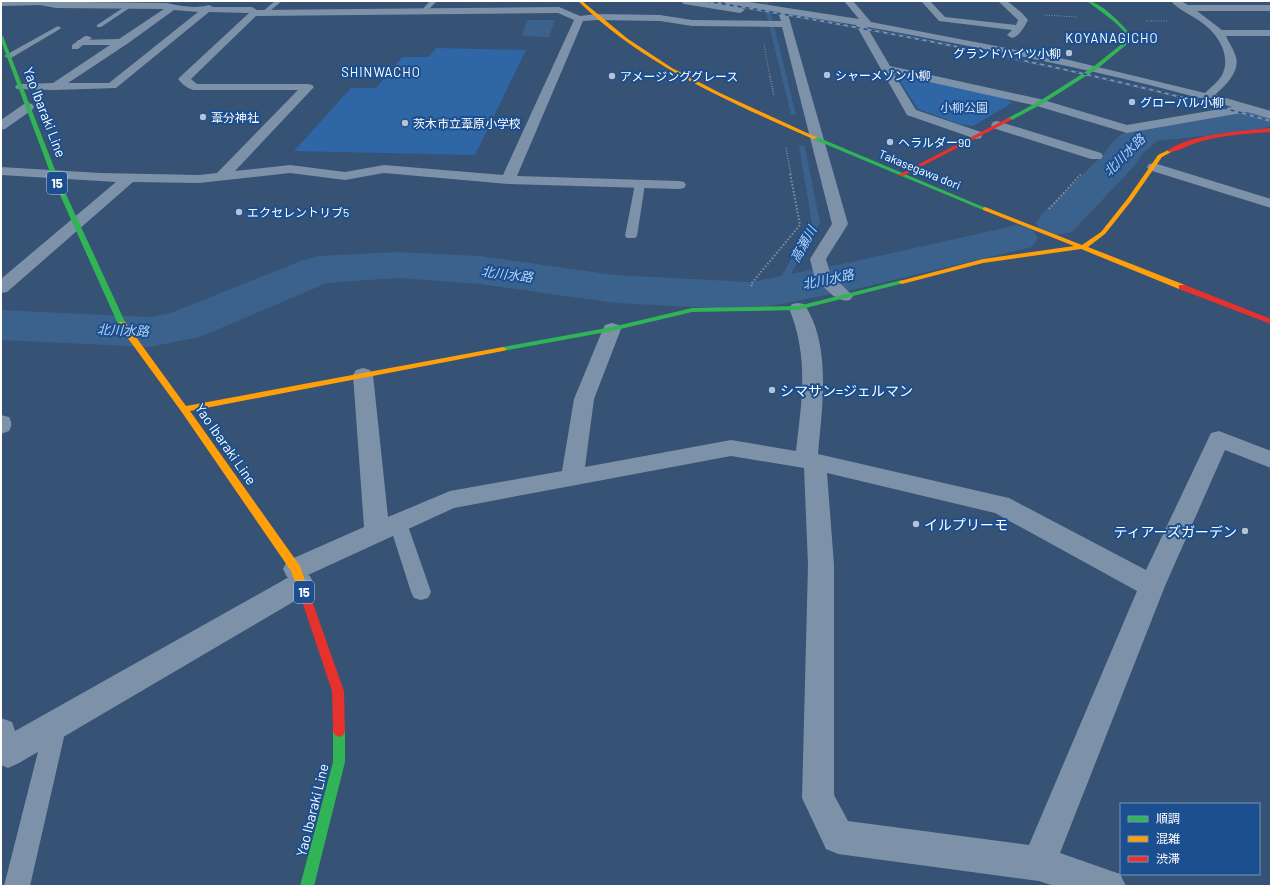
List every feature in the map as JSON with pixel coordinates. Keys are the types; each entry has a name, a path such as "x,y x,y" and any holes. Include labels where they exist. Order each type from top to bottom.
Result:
{"street":[{"path":"1,3 41,1 56,5 90,3 131,6 150,3 172,7 252,10 259,13 559,10 579,19 597,17 660,18 692,23 761,24 781,14"},
{"name":"Takasegawa dori","path":"580,1 597,17 627,40 671,68 730,99 818,140 901,175 1271,322"},
{"path":"684,1 759,10 997,48 1094,68 1208,96 1271,115"},
{"path":"726,1 759,10"},
{"path":"848,1 864,26 886,69 911,112 976,135"},
{"path":"925,1 942,19 1019,28"},
{"path":"997,48 1019,28 1023,20 1002,1"},
{"path":"901,175 1040,103 1084,75 1125,44 1129,35 1123,26 1112,16 1089,1"},
{"path":"1175,1 1205,20 1220,33 1231,58 1228,74 1221,84 1208,96"},
{"path":"55,87 172,7"},
{"path":"21,87 112,86 208,8"},
{"path":"1188,8 1271,8"},
{"path":"221,177 308,87 194,87 184,79 259,13"},
{"path":"781,14 818,140 840,224 818,260 822,275 840,293"},
{"path":"508,180 579,19"},
{"path":"864,26 1084,75 1226,113"},
{"path":"1220,33 1271,34"},
{"name":"Yao Ibaraki Line","path":"2,40 54,175 123,327 184,409 299,576 338,691 339,762 308,886"},
{"path":"82,43 136,42"},
{"path":"152,42 167,42"},
{"path":"886,69 1040,103 1127,129 1271,104"},
{"path":"1,126 28,107"},
{"path":"997,125 1096,156"},
{"path":"184,409 612,329 692,310 798,308 840,293 984,261 1084,247 1103,233 1154,167 1160,156 1181,144 1215,136 1271,130"},
{"path":"1154,167 1271,204"},
{"path":"1,171 54,175 199,179 290,169 345,176 384,169 508,180 679,185"},
{"path":"1,288 129,178"},
{"path":"798,308 805,321 811,348 814,379 810,461 821,565 818,798 838,837 1039,864 1108,886"},
{"path":"572,478 584,399 612,329"},
{"path":"363,375 377,533"},
{"path":"1039,864 1152,586 1219,439 1271,460"},
{"path":"1,733 8,752 299,576 377,533 450,500 731,448 810,461 1001,505 1152,586"}],"lane":[{"path":"259,13 279,1"},
{"path":"424,11 434,1"},
{"path":"99,26 131,6"},
{"path":"8,56 58,28"},
{"path":"631,236 640,184"},
{"path":"398,523 421,592"},
{"path":"17,886 56,724"}],"path":[{"path":"761,24 775,102"},
{"path":"751,284 800,225 784,142"}],"green space":[{"path":"436,48 526,50 475,155 294,151 351,88 376,88 402,57 429,57"},
{"name":"小柳公園","path":"908,76 1005,98 1012,103 973,126 959,124 918,109 898,78"}],"shaded area":[{"path":"528,20 555,20 549,37 521,36"}],"waterway":[{"name":"高瀬川","path":"765,1 794,114"},
{"name":"北川水路","path":"1057,223 1124,155 1124,151 1147,132 1257,120"},
{"name":"高瀬川","path":"777,291 816,223 802,147"},
{"name":"北川水路","path":"1,325 149,332 182,326 319,270 397,265 480,270 615,289 751,296 852,276 1017,238"}],"railway":[{"path":"706,1 919,39 1061,69 1201,102 1271,121"}],"traffic: fast":[{"path":"1010,119 1040,103 1095,68 1125,44 1129,35 1125,30 1110,16 1089,1"},
{"path":"1,36 54,175 122,324"},
{"path":"815,138 985,209"},
{"path":"503,349 612,329 692,310 798,308 902,282"},
{"path":"307,886 339,762 339,731"}],"traffic: slow":[{"path":"580,1 627,40 671,69 718,94 815,138"},
{"path":"902,282 983,261 1084,247 1103,233 1130,199 1160,156 1170,151"},
{"path":"985,209 1182,287"},
{"path":"122,324 184,409 296,569 305,595"},
{"path":"184,409 503,349"}],"traffic: jam":[{"path":"901,175 1010,119"},
{"path":"1170,151 1207,138 1271,130"},
{"path":"1182,287 1271,322"},
{"path":"305,595 338,691 339,731"}],"place":[{"name":"グランドハイツ小柳","path":"1069,53"},
{"name":"シャーメゾン小柳","path":"827,75"},
{"name":"アメージンググレース","path":"612,76"},
{"name":"グローバル小柳","path":"1132,102"},
{"name":"葦分神社","path":"203,117"},
{"name":"茨木市立葦原小学校","path":"405,123"},
{"name":"ヘラルダー90","path":"890,142"},
{"name":"エクセレントリブ5","path":"239,212"},
{"name":"シマサン=ジェルマン","path":"772,390"},
{"name":"イルプリーモ","path":"916,524"},
{"name":"ティアーズガーデン","path":"1245,531"}],"district":[{"name":"KOYANAGICHO","path":"1112,38"},
{"name":"SHINWACHO","path":"381,72"}]}
